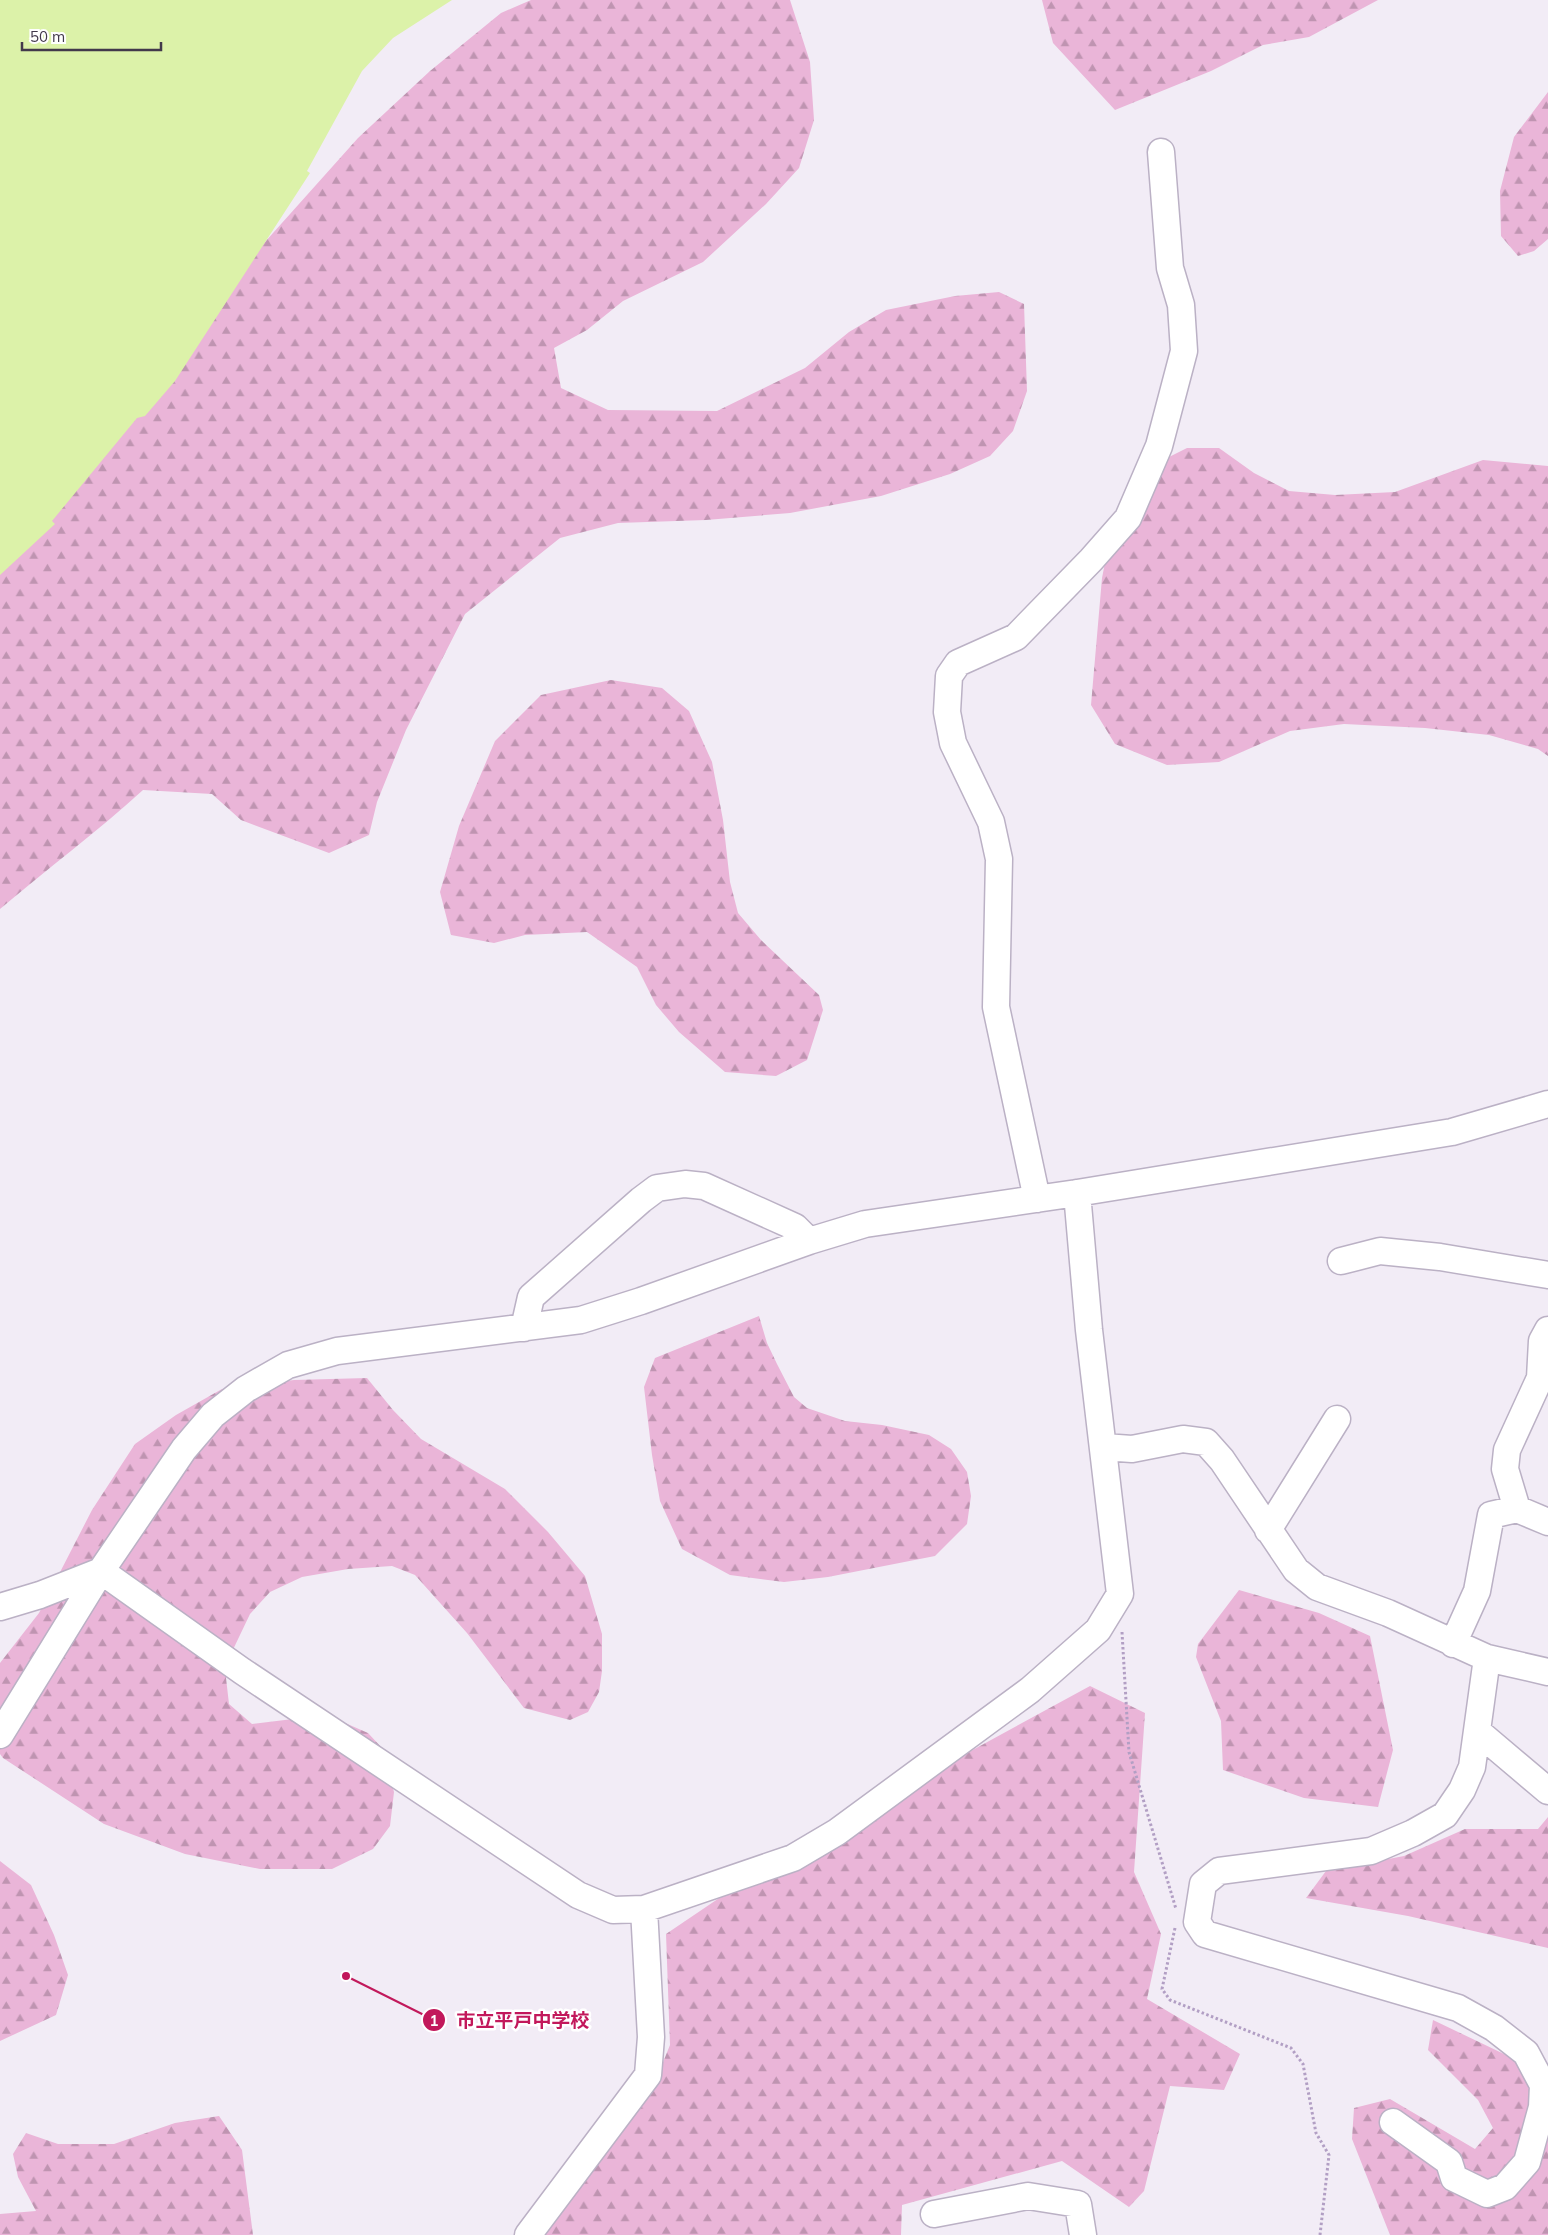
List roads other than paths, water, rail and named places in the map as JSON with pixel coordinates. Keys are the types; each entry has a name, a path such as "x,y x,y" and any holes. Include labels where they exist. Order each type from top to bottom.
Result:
{"street":[{"path":"1037,1199 996,1007 999,859 991,822 953,743 946,712 949,676 958,663 1016,637 1091,560 1128,518 1159,446 1184,351 1181,305 1170,268 1161,152"},
{"path":"0,1735 101,1571 184,1449 213,1415 246,1389 288,1365 337,1351 589,1318 810,1241 865,1224 1077,1193 1452,1132 1546,1107"},
{"path":"524,1328 531,1297 657,1188 685,1184 704,1186 795,1227 810,1241"},
{"path":"101,1571 242,1671 578,1895 613,1910 644,1909 793,1858 837,1832 1030,1690 1098,1630 1120,1594 1104,1447 1088,1330 1077,1193"},
{"path":"1342,1261 1380,1251 1440,1257 1548,1275"},
{"path":"1517,1509 1505,1469 1507,1450 1540,1378 1542,1341 1548,1330"},
{"path":"1268,1530 1337,1419"},
{"path":"1104,1447 1132,1449 1183,1439 1206,1442 1222,1460 1296,1570 1317,1587 1388,1613 1487,1658 1548,1672"},
{"path":"1453,1644 1477,1591 1492,1515 1517,1509 1548,1522"},
{"path":"0,1607 40,1595 101,1571"},
{"path":"1393,2122 1449,2162 1454,2178 1487,2194 1505,2187 1527,2162 1542,2107 1543,2085 1526,2053 1494,2028 1458,2008 1205,1934 1197,1922 1203,1884 1219,1871 1371,1851 1413,1833 1444,1815 1462,1790 1472,1767 1487,1658"},
{"path":"1477,1731 1548,1791"},
{"path":"528,2235 648,2075 652,2037 644,1909"},
{"path":"934,2214 1028,2196 1078,2204 1083,2235"}],"place":[{"name":"市立平戸中学校","path":"346,1976"}]}
